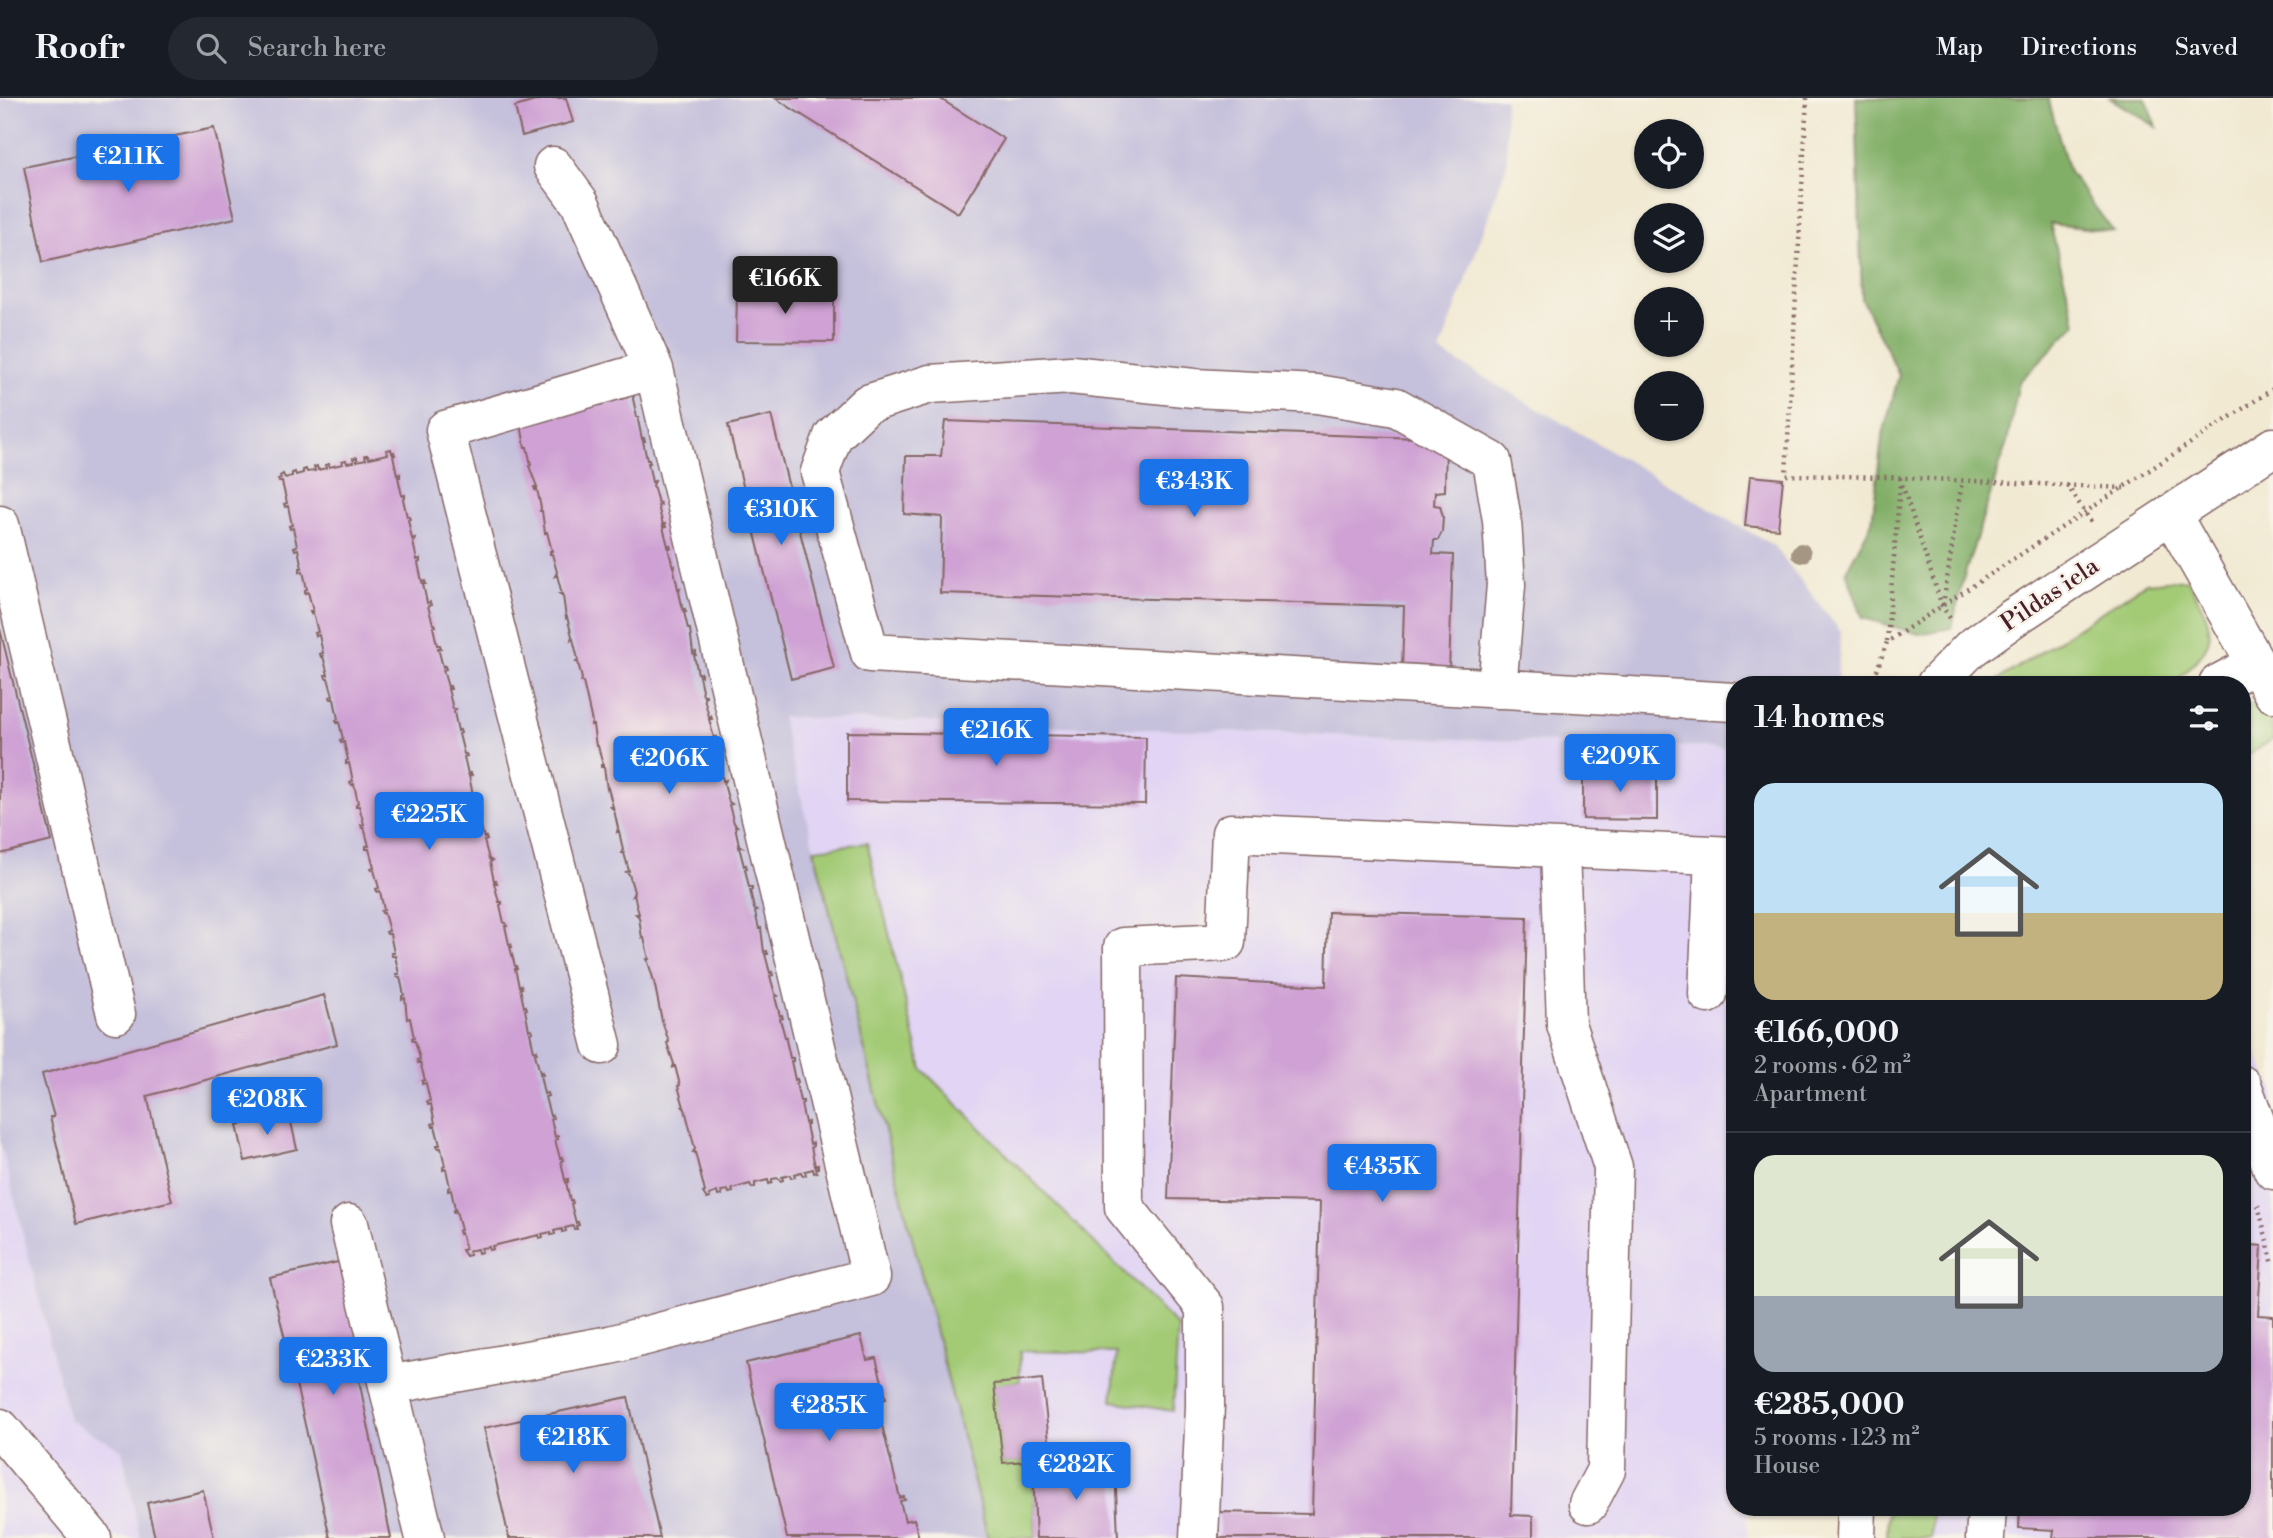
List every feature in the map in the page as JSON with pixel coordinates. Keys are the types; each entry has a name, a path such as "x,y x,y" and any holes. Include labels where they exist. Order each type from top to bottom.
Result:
{"street":[{"path":"388,1385 610,1345 871,1277 654,369 580,203 552,166"},
{"path":"602,1045 445,430 654,369"},
{"path":"1497,689 1506,585 1502,520 1492,461 1396,407 1317,394 1194,388 1071,375 930,384 867,404 833,436 820,472 870,653 1497,689 1726,702"},
{"name":"Pildas iela","path":"1944,676 1970,649 2013,618 2273,447"},
{"path":"2171,514 2265,679"},
{"path":"0,524 116,1014"},
{"path":"1199,1538 1205,1406 1205,1307 1124,1207 1123,947 1226,942 1231,833 1724,856 1708,995"},
{"path":"1560,849 1566,1024 1613,1167 1606,1470 1588,1504"},
{"path":"2251,1110 2273,1170"},
{"path":"349,1224 425,1538"},
{"path":"0,1428 92,1538"},
{"path":"1856,1538 1857,1516"},
{"path":"1985,1538 1986,1516"}],"path":[{"path":"1807,98 1786,475 2124,488"},
{"path":"1887,642 2273,389"},
{"path":"1900,478 1936,584"},
{"path":"1875,676 1887,642 1900,478"},
{"path":"1942,606 1962,481"}],"shaded area":[{"path":"0,98 1505,98 1507,164 1440,352 1774,546 1841,632 1838,676 1726,676 1726,748 781,717 988,1538 140,1538 122,1450 69,1420 0,1141"},
{"path":"781,717 1726,748 1726,1516 1748,1516 1747,1538 988,1538"},
{"path":"2251,1041 2273,1089 2273,1538 1916,1538 1917,1516 2251,1516"},
{"path":"0,1141 69,1420 122,1450 140,1538 0,1538"}],"green space":[{"path":"1856,98 2048,98 2069,172 2113,231 2050,224 2076,324 2019,382 2007,442 1962,583 1952,628 1919,634 1863,618 1846,571 1872,522 1882,438 1899,375 1862,299"},
{"path":"2110,98 2146,98 2157,127"},
{"path":"2187,579 2209,625 2207,646 2181,676 2004,676 2146,583"},
{"path":"2251,705 2262,709 2270,717 2273,739 2251,753"},
{"path":"867,843 922,1069 1178,1327 1173,1411 1112,1401 1117,1353 1020,1351 1020,1381 995,1385 1003,1463 1032,1460 1036,1538 988,1538 814,849"},
{"path":"1888,1516 1932,1516 1931,1538 1887,1538"}],"building":[{"path":"545,98 566,98 573,122 522,136 515,107"},
{"path":"775,98 939,98 1004,139 958,213"},
{"path":"214,128 235,218 43,262 24,167"},
{"path":"737,290 834,292 834,342 736,341"},
{"path":"627,393 634,395 652,482 655,481 653,485 661,505 658,506 666,527 663,527 671,548 668,548 690,629 693,653 696,652 694,655 698,674 701,673 699,676 703,695 706,695 704,698 712,719 709,719 714,738 716,737 714,741 722,762 719,762 723,781 726,780 724,784 732,804 729,805 737,826 749,887 752,887 750,890 759,929 761,928 764,952 767,951 768,954 765,954 773,975 770,976 778,996 775,997 780,1016 783,1018 780,1019 787,1037 790,1058 793,1058 791,1061 795,1080 798,1082 800,1101 803,1101 801,1104 805,1123 808,1122 806,1125 810,1144 813,1143 811,1147 815,1166 818,1165 817,1172 814,1173 813,1169 805,1171 806,1175 803,1176 801,1172 794,1174 795,1177 782,1177 783,1180 780,1181 778,1178 772,1179 769,1184 768,1180 755,1183 752,1188 750,1184 732,1189 733,1192 729,1193 728,1190 721,1191 722,1195 718,1196 717,1192 709,1195 710,1198 707,1199 703,1193 705,1192 693,1152 695,1149 678,1086 680,1085 667,1043 669,1042 639,917 636,914 639,914 634,895 632,896 634,892 626,872 629,871 622,853 604,767 601,767 603,765 576,662 578,659 573,639 571,640 563,596 560,594 557,575 555,576 557,572 550,554 552,551 547,532 545,533 521,424 628,397"},
{"path":"771,415 834,668 791,679 728,425"},
{"path":"945,421 1446,439 1445,491 1435,492 1434,505 1440,506 1443,517 1442,532 1438,540 1434,540 1433,554 1453,555 1449,672 1402,670 1404,606 940,593 942,517 904,514 906,456 941,456"},
{"path":"391,449 395,455 397,475 400,474 398,477 402,496 405,495 403,499 407,517 410,517 408,520 412,539 415,538 413,542 417,560 420,559 418,563 422,582 425,581 426,584 423,584 427,603 430,602 431,605 428,606 436,626 433,627 437,645 440,645 441,648 438,648 446,669 443,670 451,689 448,689 453,709 456,709 454,712 464,754 467,756 464,757 468,774 472,775 469,776 473,795 477,797 474,798 478,816 481,816 479,819 487,840 484,841 492,861 490,862 494,881 497,883 494,883 499,902 502,902 500,905 519,986 522,988 524,1007 527,1009 529,1030 532,1029 533,1032 530,1033 534,1051 537,1050 535,1054 540,1073 543,1075 540,1075 544,1094 547,1093 548,1096 545,1097 553,1118 555,1137 558,1136 555,1140 563,1160 565,1180 568,1179 566,1182 576,1223 579,1225 576,1226 577,1229 573,1226 565,1228 566,1231 554,1231 555,1234 542,1234 543,1237 539,1238 539,1235 492,1246 493,1249 489,1250 489,1247 481,1248 482,1252 478,1253 477,1249 469,1251 470,1255 466,1256 462,1250 465,1249 458,1231 461,1230 456,1211 453,1212 455,1209 451,1190 448,1191 450,1187 446,1169 443,1170 445,1166 441,1148 438,1148 437,1145 440,1145 432,1124 435,1123 431,1104 428,1105 427,1102 430,1101 426,1083 422,1084 425,1080 417,1060 420,1059 412,1038 410,1018 407,1019 405,998 402,999 404,995 400,977 396,974 399,974 395,956 391,953 394,953 390,934 386,932 389,931 381,911 384,910 380,891 377,892 376,889 379,888 371,868 374,867 369,849 366,849 366,846 369,846 361,825 364,824 359,806 356,806 358,803 354,784 350,782 353,781 349,763 346,764 348,760 344,742 341,743 340,740 343,739 339,722 336,720 334,699 330,697 333,696 325,675 328,675 323,656 320,654 323,653 319,635 316,636 315,633 318,632 310,611 313,611 308,592 305,593 307,589 303,571 300,572 302,568 298,549 295,550 294,547 297,546 293,528 290,529 289,526 292,525 288,506 285,507 284,504 287,503 282,482 278,479 281,479 283,474 285,478 295,472 296,475 303,473 306,469 307,472 315,471 314,467 317,466 318,470 329,464 329,467 343,464 342,461 346,460 347,463 354,462 353,458 357,457 357,461 366,459 365,455 369,458 388,454 387,450"},
{"path":"1750,476 1783,479 1778,529 1745,526"},
{"path":"0,629 52,841 0,854"},
{"path":"847,732 1146,737 1145,804 847,801"},
{"path":"1583,769 1657,770 1657,820 1583,819"},
{"path":"1328,912 1527,917 1511,1515 1533,1516 1533,1538 1219,1538 1219,1512 1312,1514 1320,1202 1168,1199 1176,978 1326,986"},
{"path":"324,995 337,1044 147,1096 172,1201 76,1224 50,1117 54,1117 42,1074"},
{"path":"289,1113 297,1149 245,1161 237,1125"},
{"path":"2251,1245 2262,1246 2258,1315 2273,1316 2273,1538 2053,1538 2054,1530 2019,1528 2020,1516 2251,1516"},
{"path":"342,1261 367,1368 357,1370 391,1538 330,1538 270,1278"},
{"path":"861,1336 867,1360 876,1358 886,1398 876,1401 900,1498 904,1497 905,1500 900,1501 905,1521 914,1519 919,1538 787,1538 746,1363"},
{"path":"1042,1379 1051,1459 1003,1463 994,1384"},
{"path":"628,1397 660,1538 509,1538 484,1428"},
{"path":"1115,1465 1118,1538 1036,1538 1033,1468"},
{"path":"203,1490 214,1538 155,1538 147,1503"}]}
